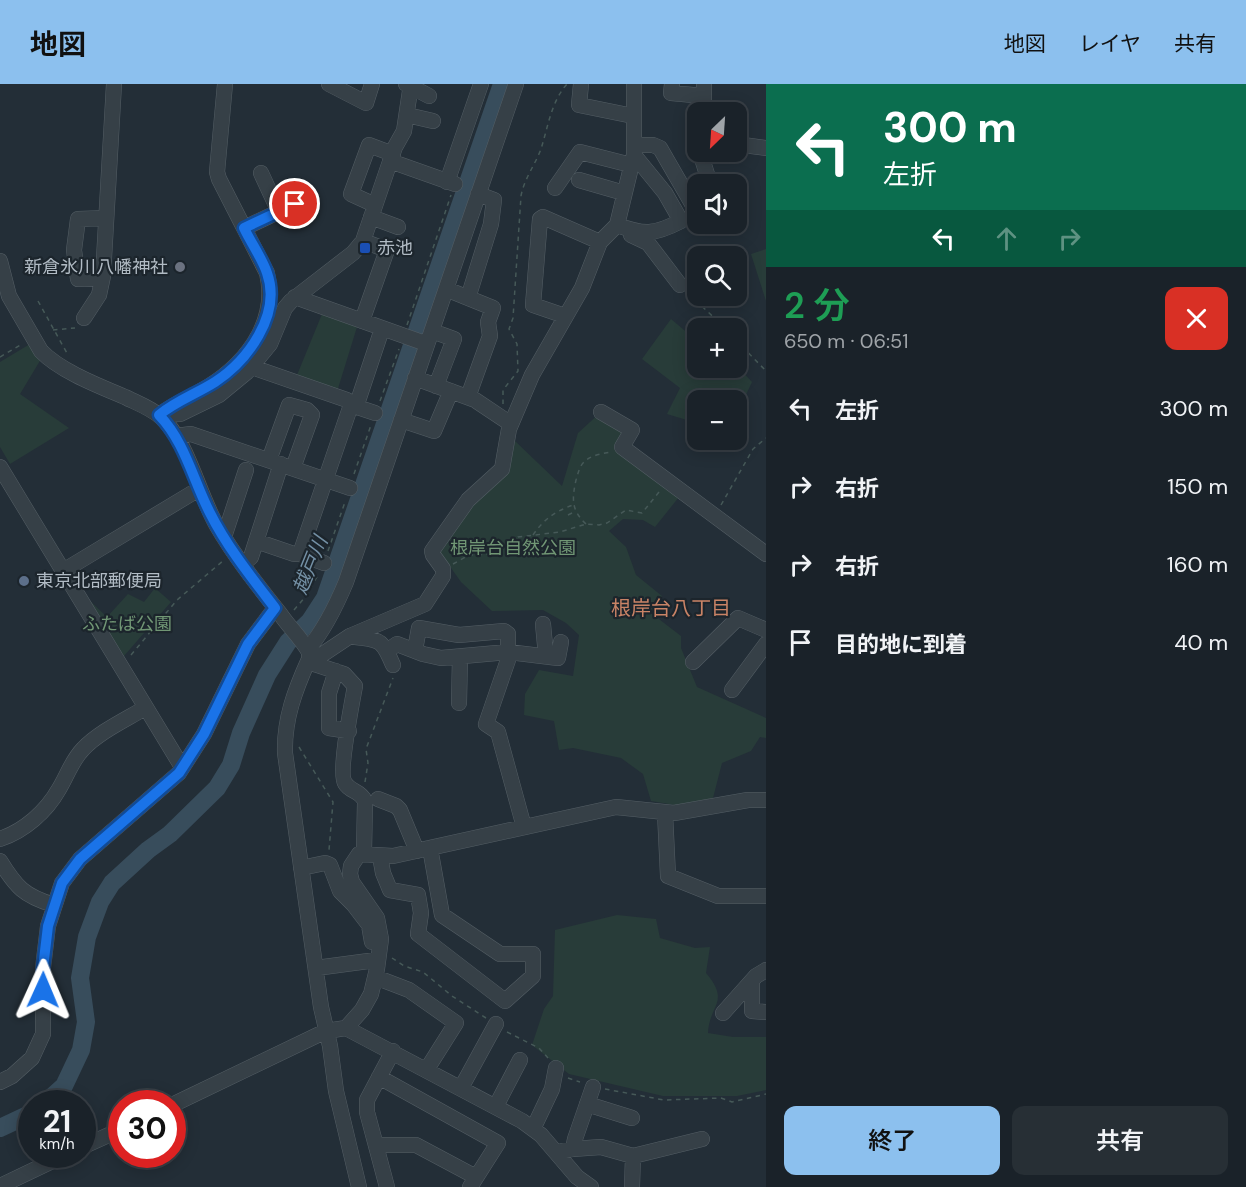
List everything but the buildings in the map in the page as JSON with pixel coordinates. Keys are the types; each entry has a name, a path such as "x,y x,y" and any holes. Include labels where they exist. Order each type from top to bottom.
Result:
{"street":[{"path":"84,318 99,295 102,278 114,84"},
{"path":"159,415 171,405 199,392 233,369 244,357 262,328 270,303 271,290 267,273 222,187 218,172 225,84"},
{"path":"329,84 366,103 372,84"},
{"path":"398,227 351,194 369,145 392,158 451,183 481,84"},
{"path":"359,1187 336,1091 321,1007 285,740 291,699 307,650 316,640 334,610 346,582 516,84"},
{"path":"581,84 579,105 633,116"},
{"path":"0,261 9,296 41,351 52,361 159,415 176,436 199,489 224,537 313,659 350,636 425,604 443,576 443,569 432,550 468,500 502,469 512,424 532,375 582,288 600,242 615,226 633,155 634,84"},
{"path":"672,84 671,93 704,90"},
{"path":"159,415 180,414 219,395 252,367 270,344 285,308 295,297 359,248 404,131 409,85 429,96"},
{"path":"407,115 433,122"},
{"path":"555,188 580,152 633,155 654,145 660,148 687,195"},
{"path":"747,145 766,148"},
{"path":"615,226 646,234 664,230 681,221 665,193 633,155"},
{"path":"261,173 279,212"},
{"path":"579,180 624,193"},
{"path":"468,298 491,224 494,200 478,194"},
{"path":"244,228 295,204"},
{"path":"566,316 533,305 540,219 543,217 600,242"},
{"path":"102,278 78,279 74,250 78,219 106,218"},
{"path":"615,226 648,243 680,285"},
{"path":"362,321 387,250 363,241"},
{"path":"446,289 493,308 488,322 490,336 468,397"},
{"path":"295,297 403,336 428,340 454,339 434,431 401,420"},
{"path":"300,554 324,479 382,329"},
{"path":"252,367 347,400 353,406 375,412"},
{"path":"415,378 468,397 512,424"},
{"path":"601,412 633,430 622,447 766,554"},
{"path":"176,436 191,434 350,488"},
{"path":"243,564 251,557 281,464"},
{"path":"0,467 183,767"},
{"path":"224,537 246,470"},
{"path":"63,571 199,489"},
{"path":"256,541 324,563"},
{"path":"0,1082 12,1076 32,1058 44,1034 43,968 48,926 62,883 80,859 175,778 204,734 248,644 282,616"},
{"path":"693,662 738,618 766,630"},
{"path":"543,624 546,656"},
{"path":"415,650 419,628 459,635 504,631 508,634 508,660 486,724 498,732 524,827"},
{"path":"350,636 381,642 390,658"},
{"path":"390,658 398,644 441,658 508,652 558,658 561,642"},
{"path":"732,690 766,645"},
{"path":"307,650 316,665 344,674 355,686 343,767 344,781 346,786 362,794 365,801 372,854 390,890 418,895 421,913 418,934 505,1001 533,976 534,954 500,954 441,915 423,849 400,810 396,806 378,800"},
{"path":"459,703 460,657"},
{"path":"336,671 328,693 329,728 349,730"},
{"path":"0,839 20,830 43,811 61,788 82,749 145,708"},
{"path":"346,1028 368,1000 377,964 377,918 352,882 350,874 359,854 393,856 616,807 674,813 748,800 766,800"},
{"path":"665,813 668,876 718,896 766,896"},
{"path":"0,861 21,891 54,905"},
{"path":"301,868 325,863 330,865 340,891 369,925 377,964 456,1023 427,1069"},
{"path":"316,968 377,964"},
{"path":"723,1013 756,976 766,970"},
{"path":"752,981 752,1011 766,1012"},
{"path":"461,1088 496,1024"},
{"path":"186,1098 326,1031 346,1028 496,1106 533,1129 577,1177 591,1187"},
{"path":"387,1187 367,1112 367,1100 393,1051"},
{"path":"496,1106 520,1060"},
{"path":"533,1129 552,1089 556,1068"},
{"path":"376,1145 416,1145 473,1182 498,1143 379,1077"},
{"path":"573,1149 593,1087"},
{"path":"587,1104 632,1118"},
{"path":"342,1118 367,1112"},
{"path":"558,1154 573,1149 602,1148 633,1156 702,1139"},
{"path":"632,1187 633,1156"},
{"path":"0,1186 38,1168"}],"path":[{"path":"282,616 297,608 306,597 324,563 403,336 451,183"},
{"path":"680,285 715,318"},
{"path":"38,301 52,330 68,355"},
{"path":"52,330 78,327 84,318"},
{"path":"0,357 34,337"},
{"path":"747,351 766,371"},
{"path":"714,516 753,449 766,438"},
{"path":"586,524 575,512 573,505 578,472 584,462 594,455 613,452"},
{"path":"443,569 469,555 491,554 518,537 560,532 586,524 599,525 607,523 626,510 642,513 663,486"},
{"path":"532,536 542,521 573,505"},
{"path":"568,515 575,512"},
{"path":"120,667 177,600 234,551"},
{"path":"362,794 368,763 366,749 394,675 390,658"},
{"path":"298,744 333,802 330,865"},
{"path":"377,964 404,966 423,972 452,996 514,1037 539,1048 559,1073 593,1087 664,1100 721,1098 732,1102 766,1094"}],"green space":[{"path":"766,249 766,301 751,254"},
{"path":"322,314 357,327 336,395 295,380"},
{"path":"671,319 687,333 687,378 747,377 752,382 747,393 747,390 687,390 687,420 667,414 680,388 642,359"},
{"path":"30,344 41,359 20,394 69,428 10,464 0,447 0,362"},
{"name":"根岸台自然公園","path":"601,412 632,430 622,447 683,492 655,527 643,520 623,519 609,531 626,547 636,575 662,596 651,613 681,636 681,648 697,687 766,718 766,738 760,737 751,751 722,763 713,798 681,806 651,801 643,774 621,758 573,748 559,750 554,721 524,715 525,694 539,670 573,676 579,635 566,623 543,610 492,611 461,582 439,551 473,505 507,472 515,441 562,486 578,433"},
{"name":"ふたば公園","path":"155,588 171,602 124,656 87,598 107,617 128,594 144,602"},
{"path":"617,915 656,919 660,938 695,948 710,947 706,973 718,997 708,1033 733,1037 766,1037 766,1090 737,1096 663,1096 569,1074 532,1045 544,1009 553,996 555,930"}],"waterway":[{"name":"越戸川","path":"60,1090 64,1086 81,1050 86,1022 80,978 87,937 100,902 112,883 148,850 170,834 217,788 231,765 241,733 267,675 288,642 310,621 325,598 502,84"},
{"name":"越戸川","path":"0,1128 18,1120"}],"place":[{"name":"赤池","path":"365,248"},
{"name":"新倉氷川八幡神社","path":"180,267"},
{"name":"東京北部郵便局","path":"24,581"}],"district":[{"name":"根岸台八丁目","path":"671,608"}],"route":[{"path":"43,990 48,926 62,883 80,859 179,773 204,734 248,644 275,608 217,526 181,444 159,415 171,405 199,392 233,369 255,341 265,320 271,290 267,273 244,228 295,204"}]}
